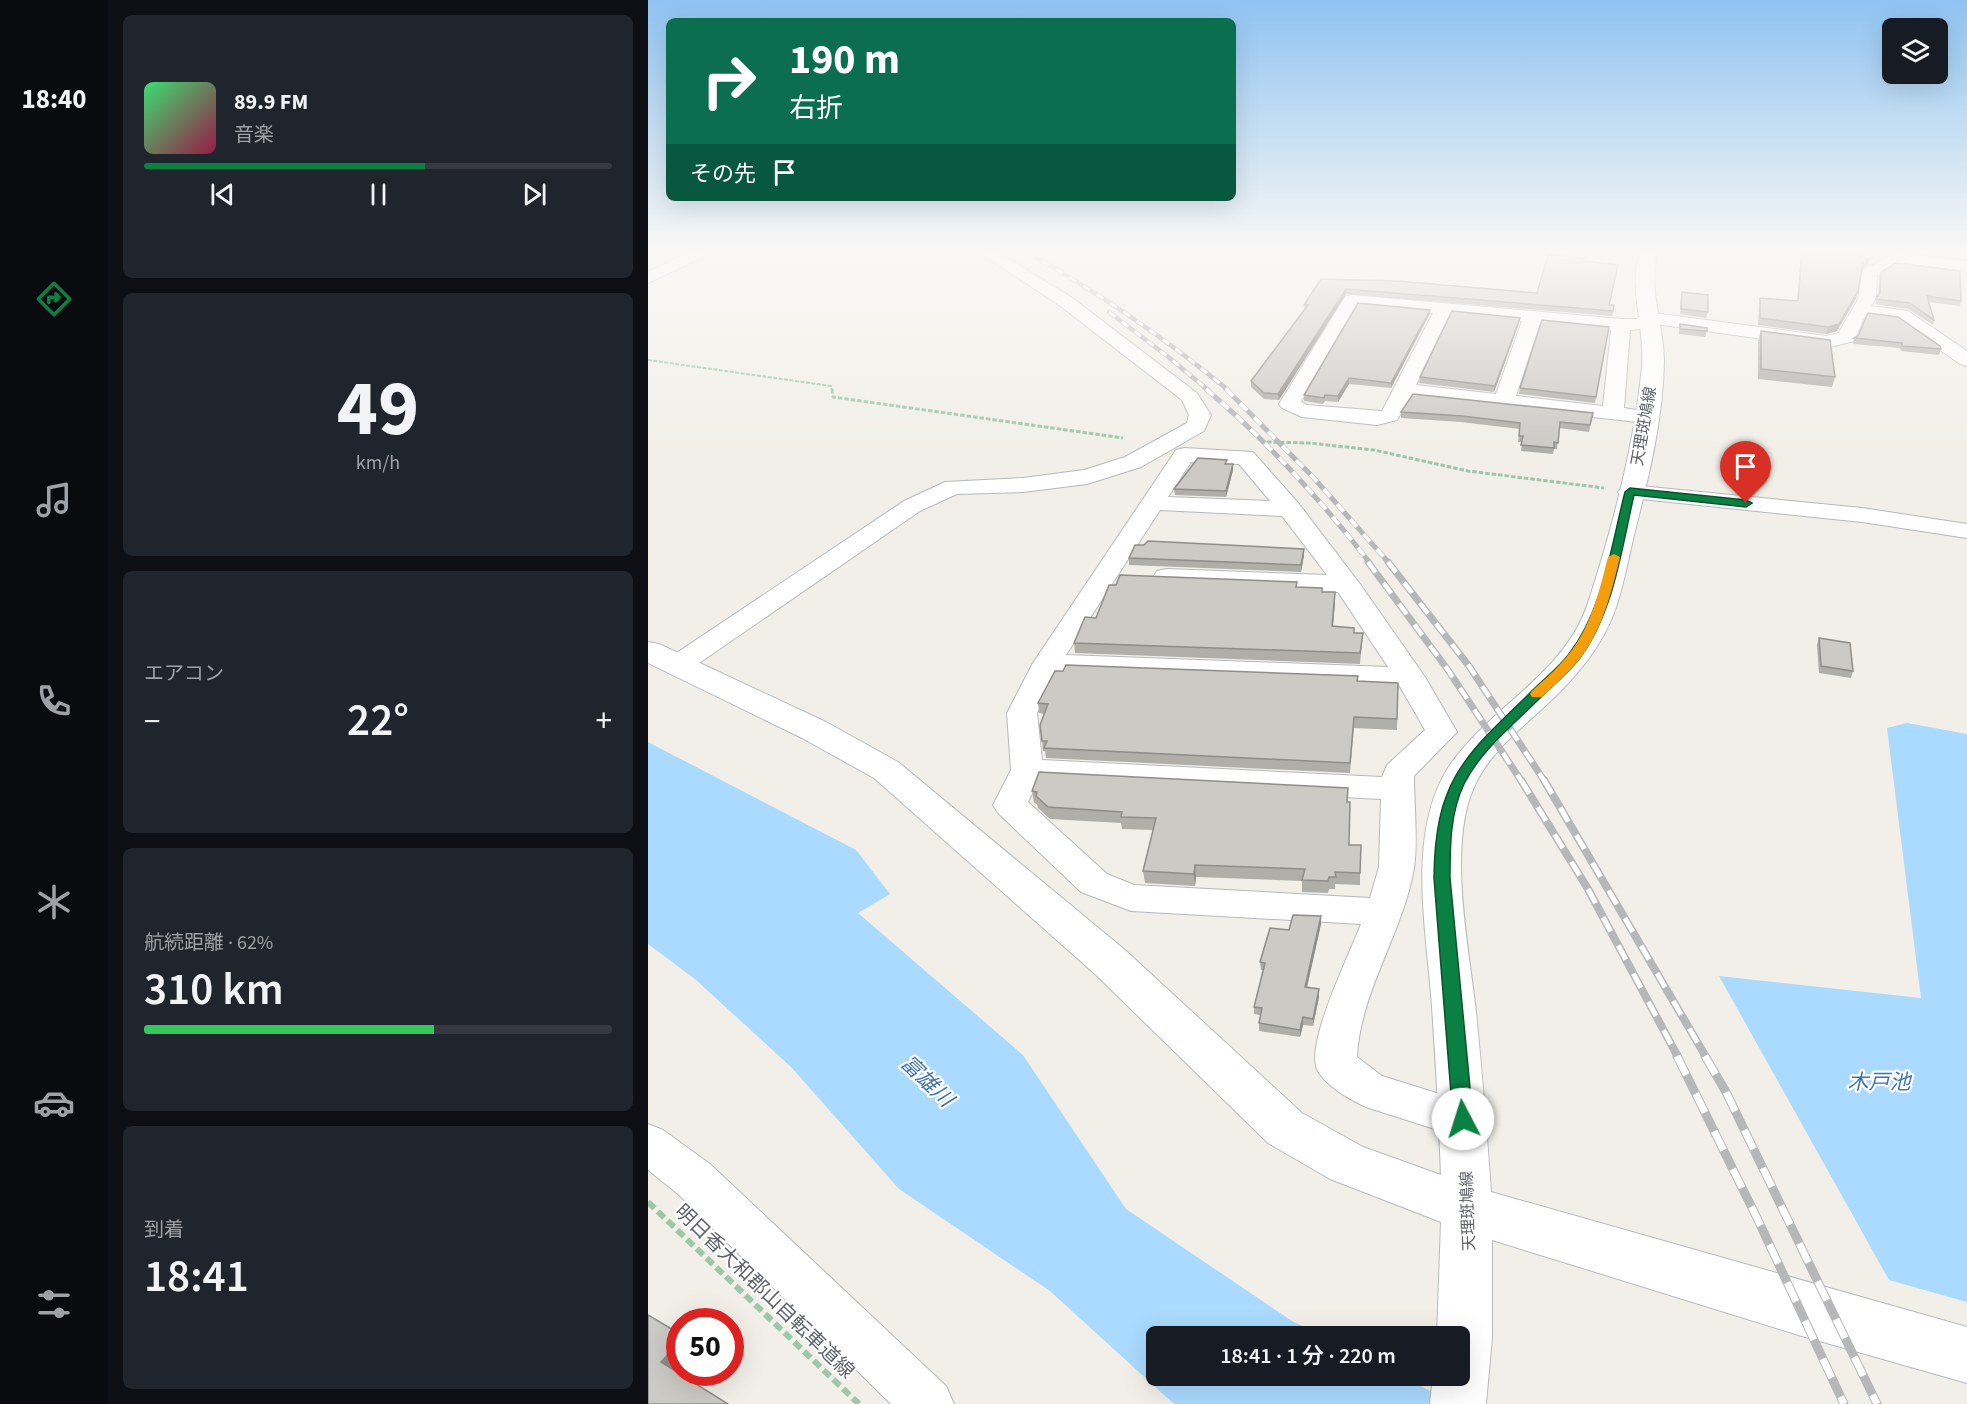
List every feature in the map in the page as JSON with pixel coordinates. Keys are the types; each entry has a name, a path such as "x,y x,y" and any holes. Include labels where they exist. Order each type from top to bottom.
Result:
{"main road":[{"name":"天理斑鳩線","path":"1458,1404 1468,1277 1468,1209 1463,1119 1442,878 1442,843 1448,809 1458,782 1469,764 1485,744 1573,658 1592,628 1602,605 1647,417 1653,360 1639,319"},
{"path":"664,658 814,730 886,770 1110,962 1285,1128 1347,1163 1468,1209 1802,1309 1967,1355"}],"street":[{"path":"664,658 912,506 953,488 1023,485 1086,477 1133,462 1196,426 1200,415 1190,398 1088,319"},
{"path":"1341,319 1289,404 1302,411 1377,419 1390,416 1439,319"},
{"path":"1504,401 1532,319"},
{"path":"1577,319 1638,322 1826,342 1847,338 1855,319"},
{"path":"1907,319 1967,360"},
{"path":"1613,413 1638,322"},
{"path":"1404,390 1647,417"},
{"path":"1383,912 1131,898 1094,883 1010,805 1027,770 1022,713 1047,663 1125,575 1153,503 1184,454 1245,456 1291,509 1410,677 1442,732 1398,773 1397,867 1383,912 1338,1033 1336,1065 1369,1089 1463,1119"},
{"path":"1630,492 1862,515 1967,531"},
{"path":"1153,503 1291,509"},
{"path":"1125,575 1344,584"},
{"path":"1047,663 1410,677"},
{"path":"1027,770 1397,789"},
{"path":"648,1144 694,1179 928,1404"}],"path":[{"path":"648,360 831,386 833,397 1168,443"},
{"path":"1257,442 1309,442 1374,450 1468,471 1630,492"},
{"name":"明日香大和郡山自転車道線","path":"648,1202 859,1404"}],"water":[{"name":"木戸池","path":"1907,723 1967,734 1967,1302 1889,1280 1719,976 1921,998 1887,728"},
{"name":"富雄川","path":"648,742 856,850 890,894 858,913 1023,1055 1126,1209 1302,1326 1146,1326 1146,1378 1050,1291 899,1189 792,1068 695,979 648,944"},
{"path":"1154,1386 1420,1386 1457,1404 1174,1404"}],"building":[{"path":"1298,319 1327,319 1278,394 1264,393 1251,381"},
{"path":"1349,319 1425,319 1391,383 1349,378 1338,396 1325,395 1324,398 1304,395"},
{"path":"1448,319 1520,319 1495,386 1420,377"},
{"path":"1764,319 1842,319 1839,324 1828,327"},
{"path":"1866,319 1900,319 1940,346 1941,349 1902,346 1902,343 1854,338 1858,336"},
{"path":"1542,320 1609,327 1596,397 1520,388"},
{"path":"1680,324 1707,328 1707,331 1680,329"},
{"path":"1761,331 1830,340 1835,377 1761,369"},
{"path":"1413,394 1593,413 1590,425 1560,422 1558,443 1554,442 1554,448 1521,445 1523,436 1519,436 1520,423 1401,412"},
{"path":"1198,458 1227,460 1225,464 1233,464 1226,491 1174,489"},
{"path":"1148,541 1304,549 1301,565 1129,558 1135,545 1144,545"},
{"path":"1120,575 1297,582 1296,587 1322,588 1322,592 1335,592 1332,626 1354,628 1354,633 1363,633 1360,653 1074,643 1085,617 1096,618 1109,585 1116,585"},
{"path":"1819,638 1850,643 1853,671 1821,666"},
{"path":"1066,665 1358,676 1357,681 1398,683 1397,719 1354,717 1350,763 1044,748 1047,741 1042,741 1040,725 1048,704 1038,703 1055,671 1063,671"},
{"path":"1039,772 1348,788 1349,845 1361,845 1360,873 1335,872 1336,877 1329,877 1328,881 1302,880 1305,869 1195,865 1194,874 1143,871 1156,818 1121,817 1122,812 1048,807 1036,796 1037,792 1032,791"},
{"path":"1293,915 1321,916 1305,987 1319,989 1313,1019 1303,1017 1300,1030 1259,1023 1262,1008 1254,1007 1265,963 1260,962 1270,928 1289,930"},
{"path":"648,1315 666,1326 666,1356 661,1362 666,1365 666,1386 699,1386 728,1404 648,1404"}],"railway":[{"path":"1118,319 1208,390"},
{"path":"1133,319 1228,390"},
{"path":"1206,389 1292,472 1370,563"},
{"path":"1226,389 1313,477 1389,563"},
{"path":"1368,562 1448,670 1522,782"},
{"path":"1388,562 1469,666 1545,782"},
{"path":"1521,780 1588,889 1678,1057"},
{"path":"1544,780 1706,1057"},
{"path":"1677,1056 1757,1218 1844,1404"},
{"path":"1705,1056 1726,1092 1877,1404"}],"slow traffic":[{"path":"1537,694 1573,658 1592,628 1602,605 1614,557"}],"route":[{"path":"1463,1119 1442,878 1442,843 1448,809 1458,782 1485,744 1573,658 1592,628 1602,605 1630,492 1746,503"}]}
